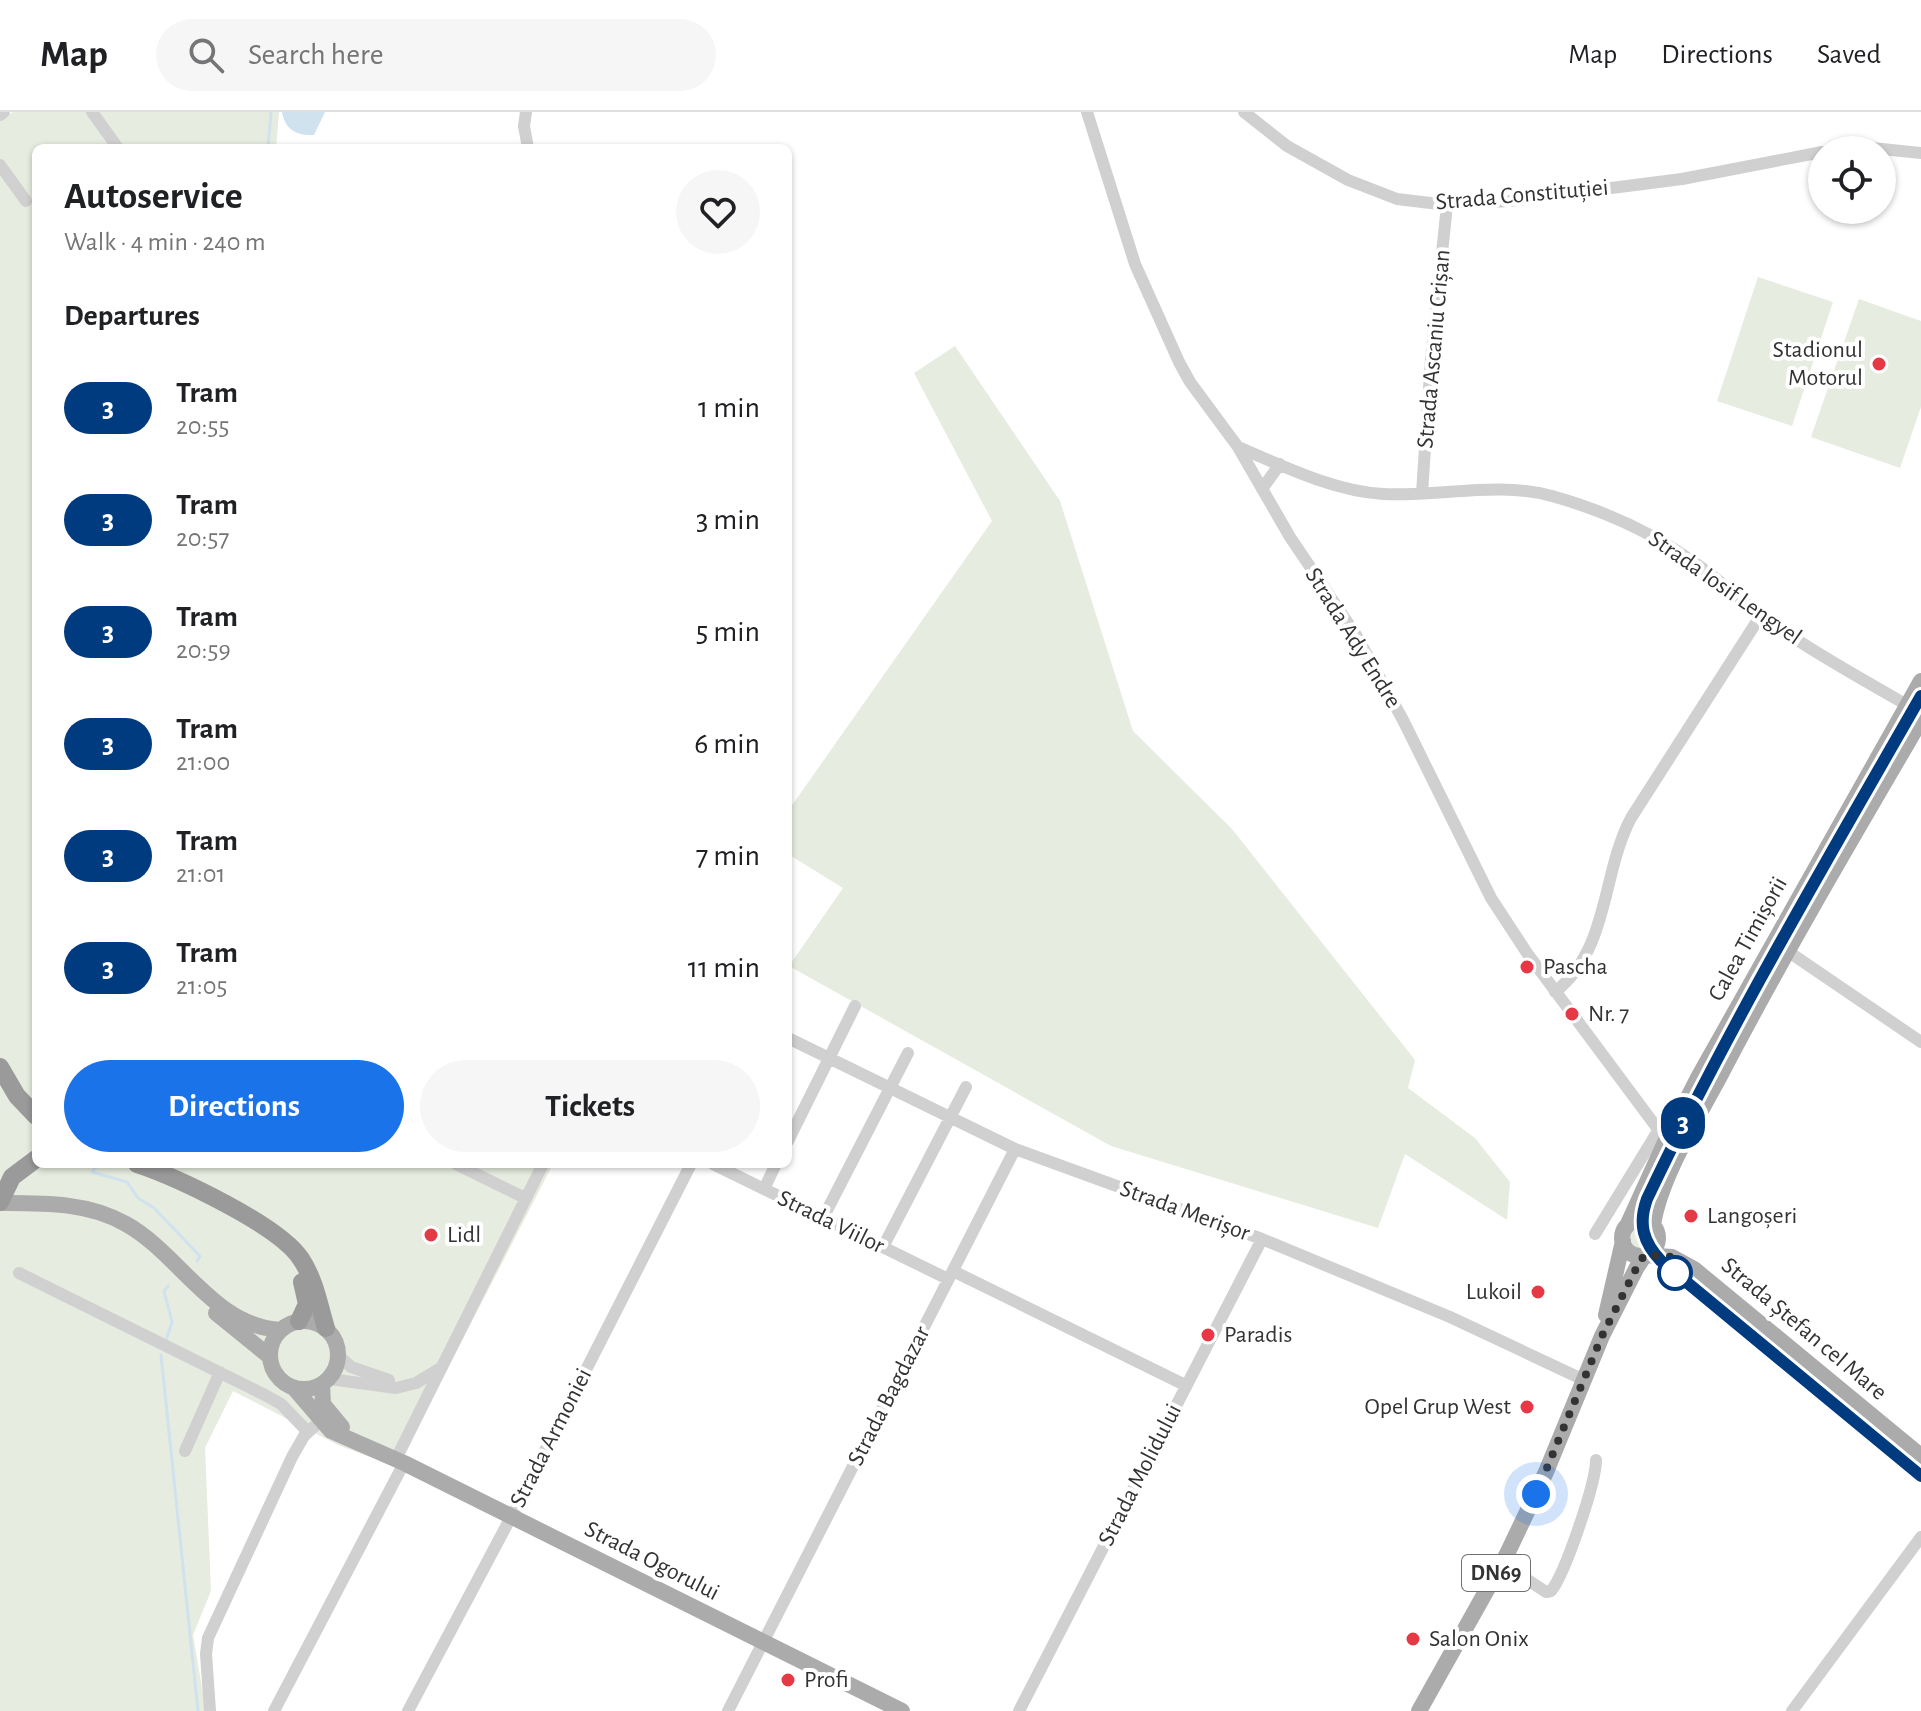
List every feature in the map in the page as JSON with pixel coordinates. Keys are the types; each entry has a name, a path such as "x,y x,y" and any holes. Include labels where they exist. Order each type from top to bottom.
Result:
{"highway":[{"path":"0,1067 17,1096 32,1112"},
{"path":"0,1202 12,1177 32,1162"},
{"path":"148,1168 272,1231 294,1250 309,1272 326,1328"},
{"path":"214,1200 267,1236 287,1256 301,1280 306,1298 306,1310 299,1321"}],"main road":[{"name":"Calea Timișorii","path":"1602,1336 1625,1233 1662,1135 1921,681"},
{"name":"Calea Timișorii","path":"1655,1227 1661,1195 1687,1139 1786,950 1921,720"},
{"path":"0,1202 69,1206 109,1216 137,1231 224,1309 251,1324 281,1330"},
{"path":"1645,1255 1631,1253 1625,1233 1641,1220 1655,1227"},
{"name":"DN69","path":"1645,1255 1657,1243 1655,1227"},
{"name":"Strada Ștefan cel Mare","path":"1655,1227 1688,1259 1694,1269"},
{"path":"166,1255 207,1305 269,1356"},
{"name":"Calea Timișorii","path":"1419,1711 1502,1563 1546,1472 1602,1336 1645,1255"},
{"name":"Strada Ștefan cel Mare","path":"1645,1255 1672,1257 1694,1269 1921,1456"},
{"path":"299,1321 313,1322 326,1328 334,1338 339,1356 336,1368 326,1382 305,1390 286,1385 274,1372 269,1356 272,1342 281,1330 299,1321"},
{"name":"Strada Ogorului","path":"326,1382 323,1404 328,1413 347,1431 395,1462"},
{"name":"Strada Ogorului","path":"294,1388 314,1426 331,1431 511,1517 902,1711"}],"street":[{"path":"92,112 115,144"},
{"path":"526,112 524,126 527,144"},
{"name":"Strada Ady Endre","path":"1087,112 1135,264 1190,382 1238,447 1290,537 1356,635 1403,720 1491,898 1555,992 1662,1135"},
{"name":"Strada Constituției","path":"1244,112 1287,146 1365,188 1411,202 1447,205 1509,201 1682,179 1808,155"},
{"path":"1896,150 1921,153"},
{"path":"0,165 26,201"},
{"name":"Strada Ascaniu Crișan","path":"1422,493 1431,359 1447,205"},
{"name":"Strada Iosif Lengyel","path":"1238,447 1356,489 1382,494 1520,490 1554,496 1596,511 1675,549 1761,615 1907,705"},
{"path":"1262,489 1280,464"},
{"path":"1555,992 1581,965 1606,905 1615,852 1631,818 1761,615"},
{"path":"1786,950 1921,1042"},
{"path":"792,1133 855,1006"},
{"name":"Strada Merișor","path":"792,1040 1015,1149 1262,1239 1464,1323 1584,1380"},
{"path":"823,1218 908,1053"},
{"path":"883,1247 966,1087"},
{"path":"1595,1234 1662,1135"},
{"name":"Strada Bagdazar","path":"728,1711 1015,1149"},
{"path":"464,1168 525,1198"},
{"path":"274,1711 541,1168"},
{"name":"Strada Armoniei","path":"408,1711 689,1168"},
{"name":"Strada Viilor","path":"721,1168 883,1247 951,1275 1185,1385"},
{"path":"764,1189 774,1168"},
{"name":"Strada Molidului","path":"1019,1711 1262,1239"},
{"path":"19,1273 220,1372 281,1404 314,1426 292,1457 208,1638 206,1654 210,1711"},
{"path":"339,1356 351,1367 381,1379 397,1381 424,1376 441,1368"},
{"path":"185,1451 220,1372"},
{"path":"326,1382 396,1388 416,1383 424,1376"},
{"path":"1502,1563 1546,1592 1551,1591 1566,1560 1596,1460"},
{"path":"1792,1711 1921,1537"}],"shaded area":[{"path":"13,112 279,112 276,144 32,144 32,1168 551,1168 397,1467 338,1445 233,1391 205,1448 211,1591 193,1635 206,1711 0,1711 0,120"},
{"path":"1758,277 1833,302 1792,426 1717,401"},
{"name":"Stadionul Motorul","path":"1859,299 1921,321 1921,407 1900,468 1811,437"},
{"path":"955,346 1060,501 1133,731 1232,829 1415,1060 1408,1088 1475,1138 1510,1182 1507,1220 1405,1154 1378,1228 1111,1146 792,968 792,962 843,888 792,856 792,805 992,521 914,373"},
{"path":"1641,1226 1649,1230 1653,1238 1649,1246 1641,1250 1633,1246 1629,1238 1633,1230"}],"water":[{"path":"282,112 325,112 314,135 308,135 297,133 289,127"}],"waterway":[{"path":"268,144 271,112"},
{"path":"95,1168 92,1172 127,1182 138,1198 154,1208 200,1256 197,1261"},
{"path":"166,1340 172,1322 164,1291 168,1286"},
{"path":"161,1355 198,1711"}],"tram line":[{"path":"1921,696 1745,1008 1678,1135 1647,1199 1643,1218 1648,1244 1666,1266 1921,1476"},
{"name":"3","path":"1921,696 1733,1026 1647,1199 1641,1220 1648,1245 1661,1261 1921,1476"}],"place":[{"name":"Stadionul Motorul","path":"1879,364"},
{"name":"Pascha","path":"1527,967"},
{"name":"Nr. 7","path":"1572,1014"},
{"name":"Langoșeri","path":"1691,1216"},
{"name":"Lidl","path":"431,1235"},
{"name":"Lukoil","path":"1538,1292"},
{"name":"Paradis","path":"1208,1335"},
{"name":"Opel Grup West","path":"1527,1407"},
{"name":"Salon Onix","path":"1413,1639"},
{"name":"Profi","path":"788,1680"}],"route":[{"path":"1536,1494 1602,1336 1640,1261 1645,1255 1672,1257 1684,1263 1675,1273"}]}
